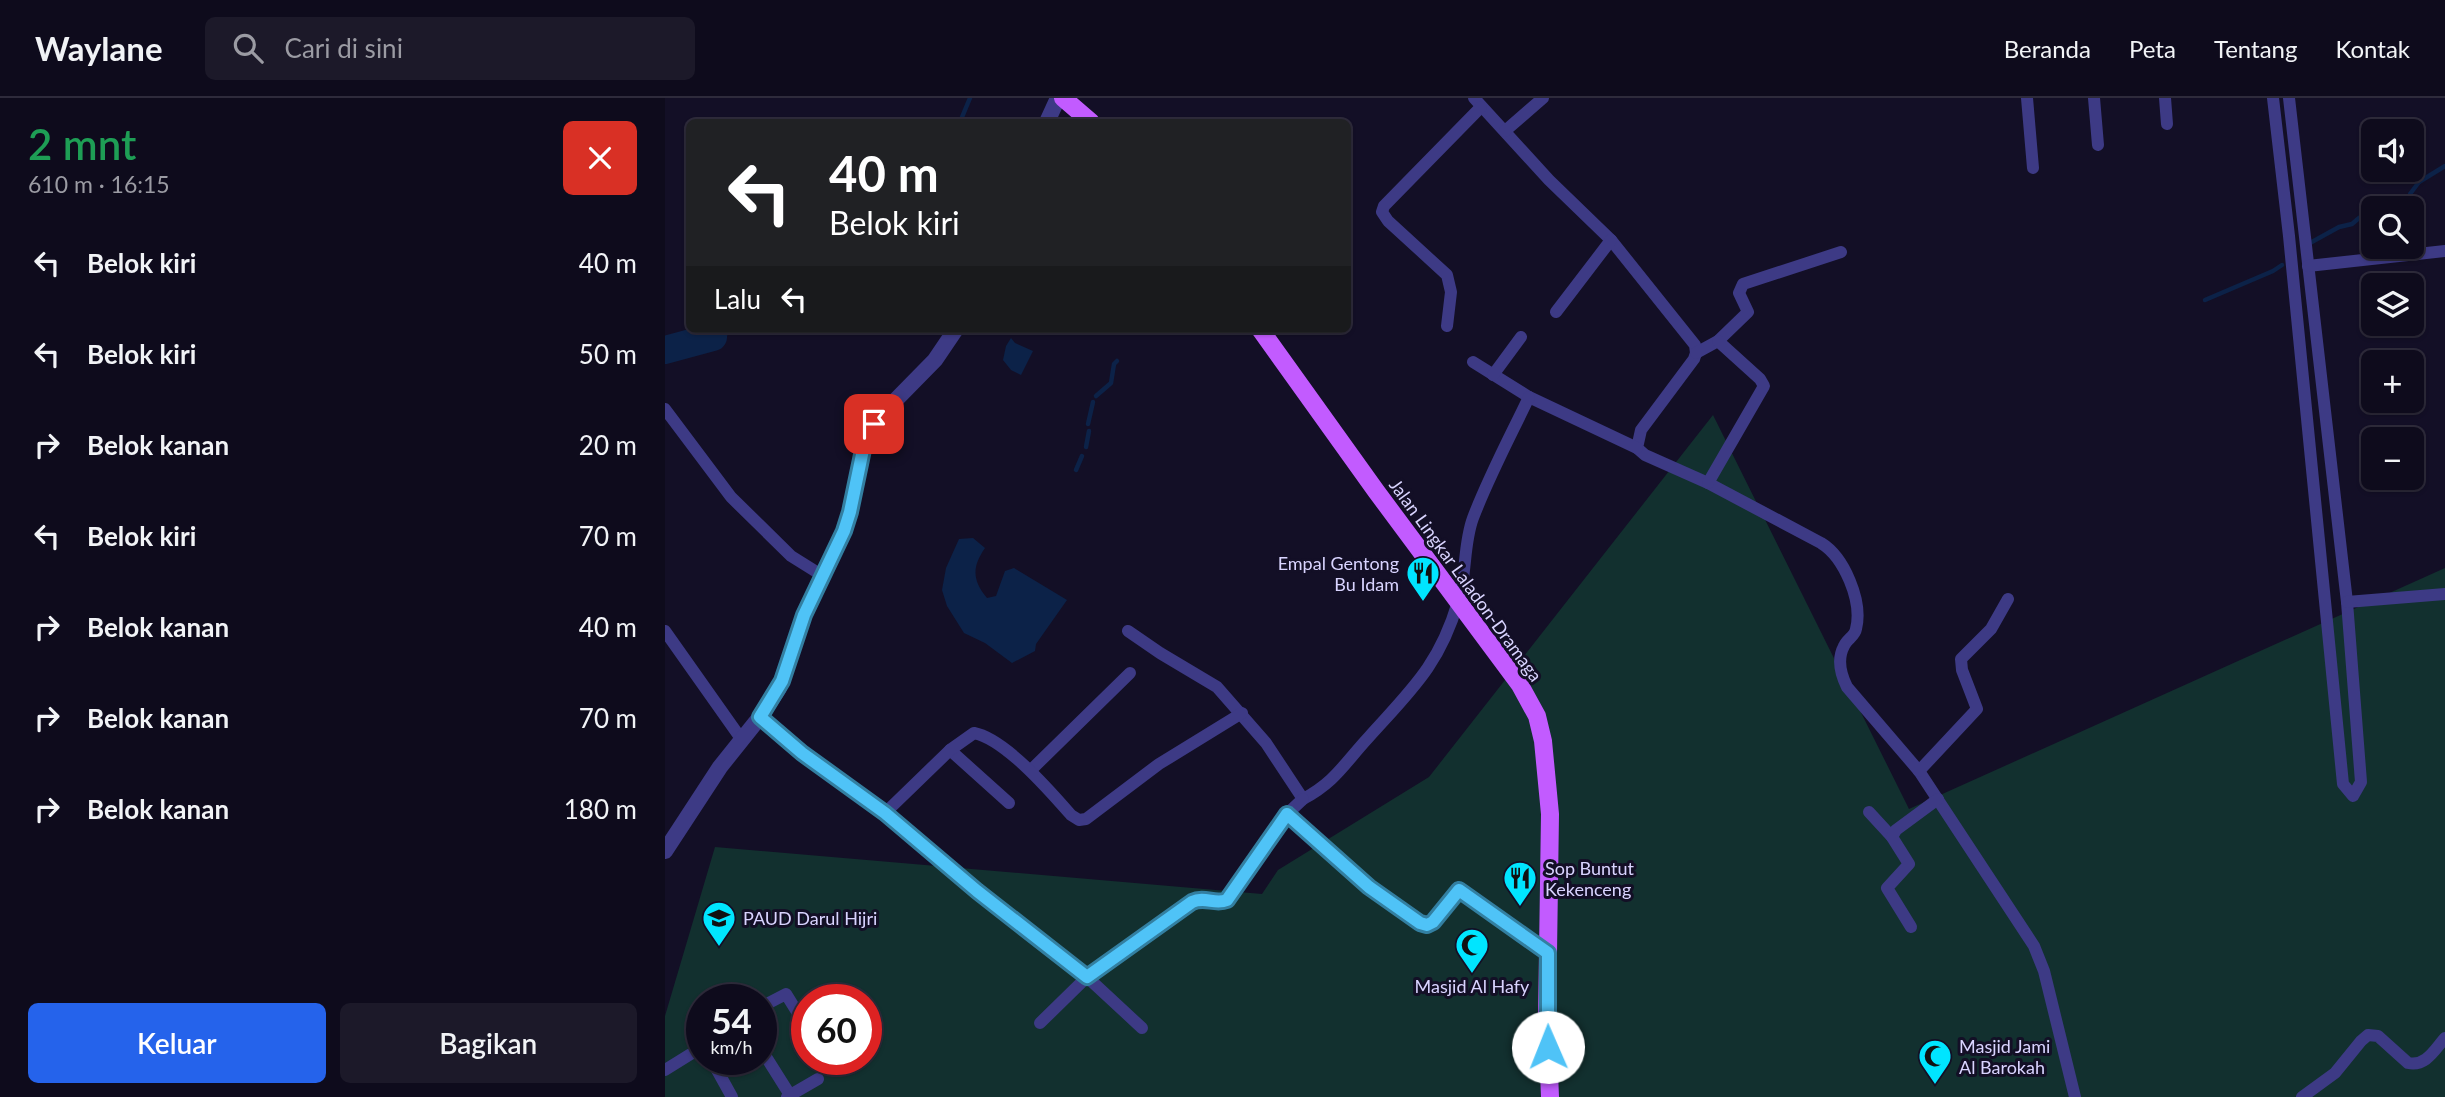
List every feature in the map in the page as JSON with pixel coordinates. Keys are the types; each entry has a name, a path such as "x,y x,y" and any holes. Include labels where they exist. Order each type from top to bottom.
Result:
{"main road":[{"path":"1061,98 1087,119"},
{"name":"Jalan Lingkar Laladon-Dramaga","path":"1263,333 1375,491 1520,685 1537,716 1543,741 1550,814 1547,1022 1550,1097"}],"street":[{"path":"1049,119 1061,98"},
{"path":"1505,131 1543,98"},
{"path":"2027,98 2033,168"},
{"path":"2094,98 2098,145"},
{"path":"2165,98 2167,124"},
{"path":"2273,98 2343,784 2353,796 2361,782 2347,602 2289,98"},
{"path":"1447,326 1451,292 1447,275 1388,221 1382,212 1384,206 1478,102 1549,180 1611,240 1693,341 1696,353"},
{"path":"1556,312 1611,240"},
{"path":"2308,266 2445,251"},
{"path":"1637,447 1641,430 1696,353 1718,341 1748,312 1739,293 1743,284 1840,252"},
{"path":"665,851 720,767 760,717 782,681 797,633 835,552 850,512 870,430 881,415 935,360 953,333"},
{"path":"1493,375 1521,337"},
{"path":"1708,483 1764,386 1760,379 1718,341"},
{"path":"1473,362 1529,397 1637,447 1645,455 1708,483 1821,543 1837,557 1850,582 1857,619 1856,632 1843,646 1840,669 1843,679 1919,771 2034,946 2043,971 2075,1097"},
{"path":"1040,1023 1087,977 1192,902 1201,898 1220,902 1227,900 1287,814 1303,799 1333,780 1421,680 1441,648 1459,601 1472,520 1504,444 1529,397"},
{"path":"665,409 731,497 762,530 791,556 823,576"},
{"path":"2347,602 2445,594"},
{"path":"1919,771 1977,709 1962,670 1961,659 1991,629 2008,598"},
{"path":"665,631 741,740"},
{"path":"1128,631 1160,653 1212,682 1266,743 1303,799"},
{"path":"1031,770 1130,673"},
{"path":"885,813 950,750 969,735 980,734 1031,770 1071,815 1082,820 1172,756 1242,713"},
{"path":"760,717 802,753 885,813 977,891 1087,977 1142,1028"},
{"path":"950,750 1009,803"},
{"path":"1892,837 1896,830 1938,799"},
{"path":"1869,812 1892,837 1909,864 1888,884 1888,891 1911,927"},
{"path":"1287,814 1369,887 1420,923 1427,925 1433,922 1459,890 1548,953"},
{"path":"777,999 786,994 791,1002"},
{"path":"2302,1097 2335,1073 2368,1035 2378,1036 2409,1063 2414,1064 2426,1060 2445,1038"},
{"path":"665,1070 686,1057"},
{"path":"720,1075 732,1097"},
{"path":"776,1075 788,1096 818,1079"}],"green space":[{"path":"1713,415 1909,809 2445,568 2445,1097 665,1097 665,1016 715,847 1262,894 1278,870 1429,777"}],"water":[{"path":"1011,338 1015,343 1033,351 1021,375 1011,370 1003,360"},
{"path":"973,538 985,548 975,573 987,598 996,596 1005,571 1014,568 1067,600 1036,644 1035,651 1012,663 985,643 964,633 947,606 942,590 946,568 959,539"}],"waterway":[{"path":"961,119 970,98"},
{"path":"2424,179 2445,166"},
{"path":"2410,194 2419,182"},
{"path":"2310,243 2361,217"},
{"path":"2205,300 2282,265"},
{"path":"713,337 727,333"},
{"path":"665,350 713,337"},
{"path":"1096,396 1111,383 1114,364 1117,361"},
{"path":"1088,424 1093,402"},
{"path":"1086,447 1089,431"},
{"path":"1076,470 1082,456"}],"place":[{"name":"Empal Gentong Bu Idam","path":"1423,603"},
{"name":"Sop Buntut Kekenceng","path":"1520,908"},
{"name":"PAUD Darul Hijri","path":"719,948"},
{"name":"Masjid Al Hafy","path":"1472,975"},
{"name":"Masjid Jami Al Barokah","path":"1935,1086"}],"route":[{"path":"874,424 866,437 844,531 804,615 779,688 760,717 780,736 885,813 977,891 1087,977 1192,902 1201,898 1220,902 1227,900 1287,814 1369,887 1420,923 1427,925 1433,922 1457,891 1462,890 1548,953 1548,1047"}]}
